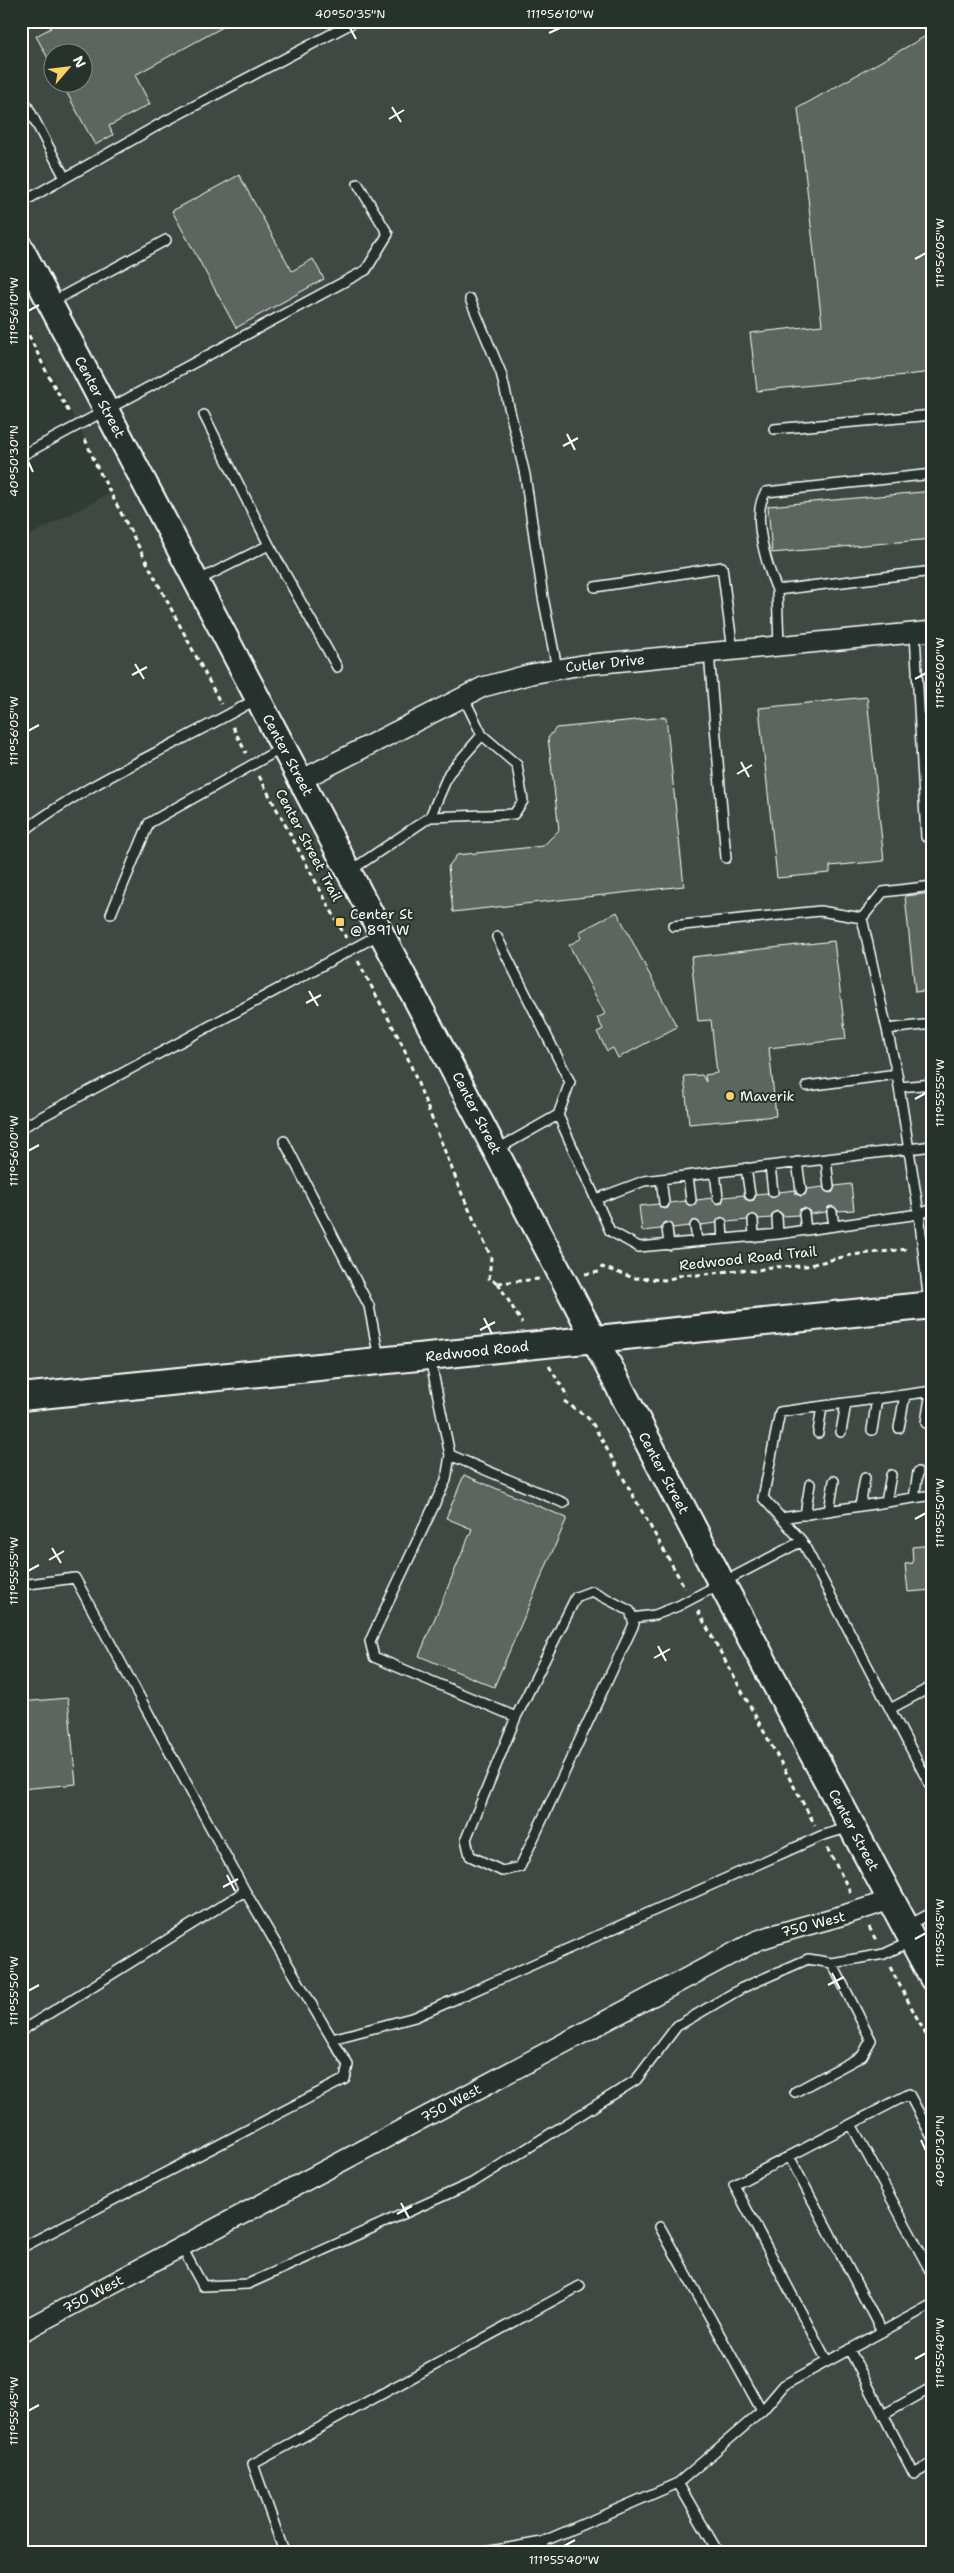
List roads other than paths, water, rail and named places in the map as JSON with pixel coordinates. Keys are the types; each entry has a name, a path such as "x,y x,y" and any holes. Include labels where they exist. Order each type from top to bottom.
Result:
{"main road":[{"name":"Redwood Road","path":"21,1397 931,1305"},
{"name":"Center Street","path":"594,1340 933,1978"}],"street":[{"name":"Center Street","path":"21,248 350,871 594,1340"},
{"name":"Cutler Drive","path":"301,780 463,696 506,680 557,668 924,632"},
{"name":"750 West","path":"21,2332 756,1942 804,1925 861,1911 891,1899"}],"lane":[{"path":"21,203 160,124 356,21"},
{"path":"21,94 65,178"},
{"path":"21,456 366,270 388,234 358,184"},
{"path":"50,303 166,240"},
{"path":"470,299 502,373 525,476 542,597 557,668"},
{"path":"774,429 933,415"},
{"path":"204,416 269,545 337,667"},
{"path":"779,647 777,590 768,570 760,533 760,500 766,492 933,474"},
{"path":"197,581 269,545"},
{"path":"595,587 722,567 733,651"},
{"path":"777,590 933,571"},
{"path":"924,632 926,837"},
{"path":"709,654 726,858"},
{"path":"350,871 430,817 514,814 524,801 517,765 482,735 463,696"},
{"path":"21,833 51,810 258,698"},
{"path":"430,817 449,773 482,735"},
{"path":"111,914 149,823 284,747"},
{"path":"862,918 883,892 933,886"},
{"path":"673,926 820,911 862,918"},
{"path":"862,918 897,1074 931,1305"},
{"path":"21,1128 382,932"},
{"path":"496,1150 558,1115 570,1082 497,937"},
{"path":"887,1028 933,1024"},
{"path":"807,1086 897,1074"},
{"path":"899,1087 933,1084"},
{"path":"558,1115 610,1230 639,1246 669,1245 778,1234 919,1214 933,1209"},
{"path":"284,1140 368,1306 379,1360"},
{"path":"596,1199 644,1181 933,1146"},
{"path":"826,1159 829,1187"},
{"path":"797,1162 801,1190"},
{"path":"770,1166 773,1192"},
{"path":"746,1168 750,1195"},
{"path":"715,1172 718,1198"},
{"path":"688,1176 691,1200"},
{"path":"661,1179 664,1203"},
{"path":"832,1212 834,1226"},
{"path":"804,1214 806,1230"},
{"path":"777,1217 778,1234"},
{"path":"753,1220 754,1237"},
{"path":"722,1223 723,1239"},
{"path":"695,1226 697,1242"},
{"path":"667,1228 669,1245"},
{"path":"429,1356 450,1455 446,1480 370,1641 374,1657 516,1717"},
{"path":"926,1423 932,1391 780,1412 763,1498 802,1541 933,1791"},
{"path":"899,1428 905,1395"},
{"path":"872,1430 877,1399"},
{"path":"841,1432 846,1403"},
{"path":"818,1433 822,1406"},
{"path":"450,1455 564,1503"},
{"path":"914,1498 918,1472"},
{"path":"886,1502 891,1475"},
{"path":"860,1506 865,1478"},
{"path":"829,1511 834,1480"},
{"path":"805,1515 810,1484"},
{"path":"781,1518 933,1495"},
{"path":"632,1618 655,1615 678,1606 802,1541"},
{"path":"21,1585 76,1578 245,1891 348,2065 345,2080 21,2248"},
{"path":"592,1591 630,1611 634,1624 520,1867 502,1871 470,1856 466,1839 516,1717 576,1597 592,1591"},
{"path":"890,1709 933,1686"},
{"path":"332,2040 415,2017 820,1836 852,1826"},
{"path":"21,2031 245,1891"},
{"path":"182,2246 203,2286 248,2284 472,2183 636,2080 677,2026 742,1988 808,1959 832,1963 884,1954 933,1912"},
{"path":"795,2092 862,2056 871,2040 832,1963"},
{"path":"827,2361 734,2185 909,2094 933,2139"},
{"path":"851,2124 933,2276"},
{"path":"789,2156 882,2332"},
{"path":"660,2227 762,2411"},
{"path":"284,2552 253,2464 580,2286"},
{"path":"485,2552 542,2542 678,2483 762,2411 784,2384 933,2304"},
{"path":"849,2349 914,2474 933,2464"},
{"path":"883,2415 933,2387"},
{"path":"678,2483 718,2552"},
{"path":"542,2542 546,2552"}],"place":[{"name":"Center St @ 891 W","path":"340,922"},
{"name":"Maverik","path":"730,1096"}]}
